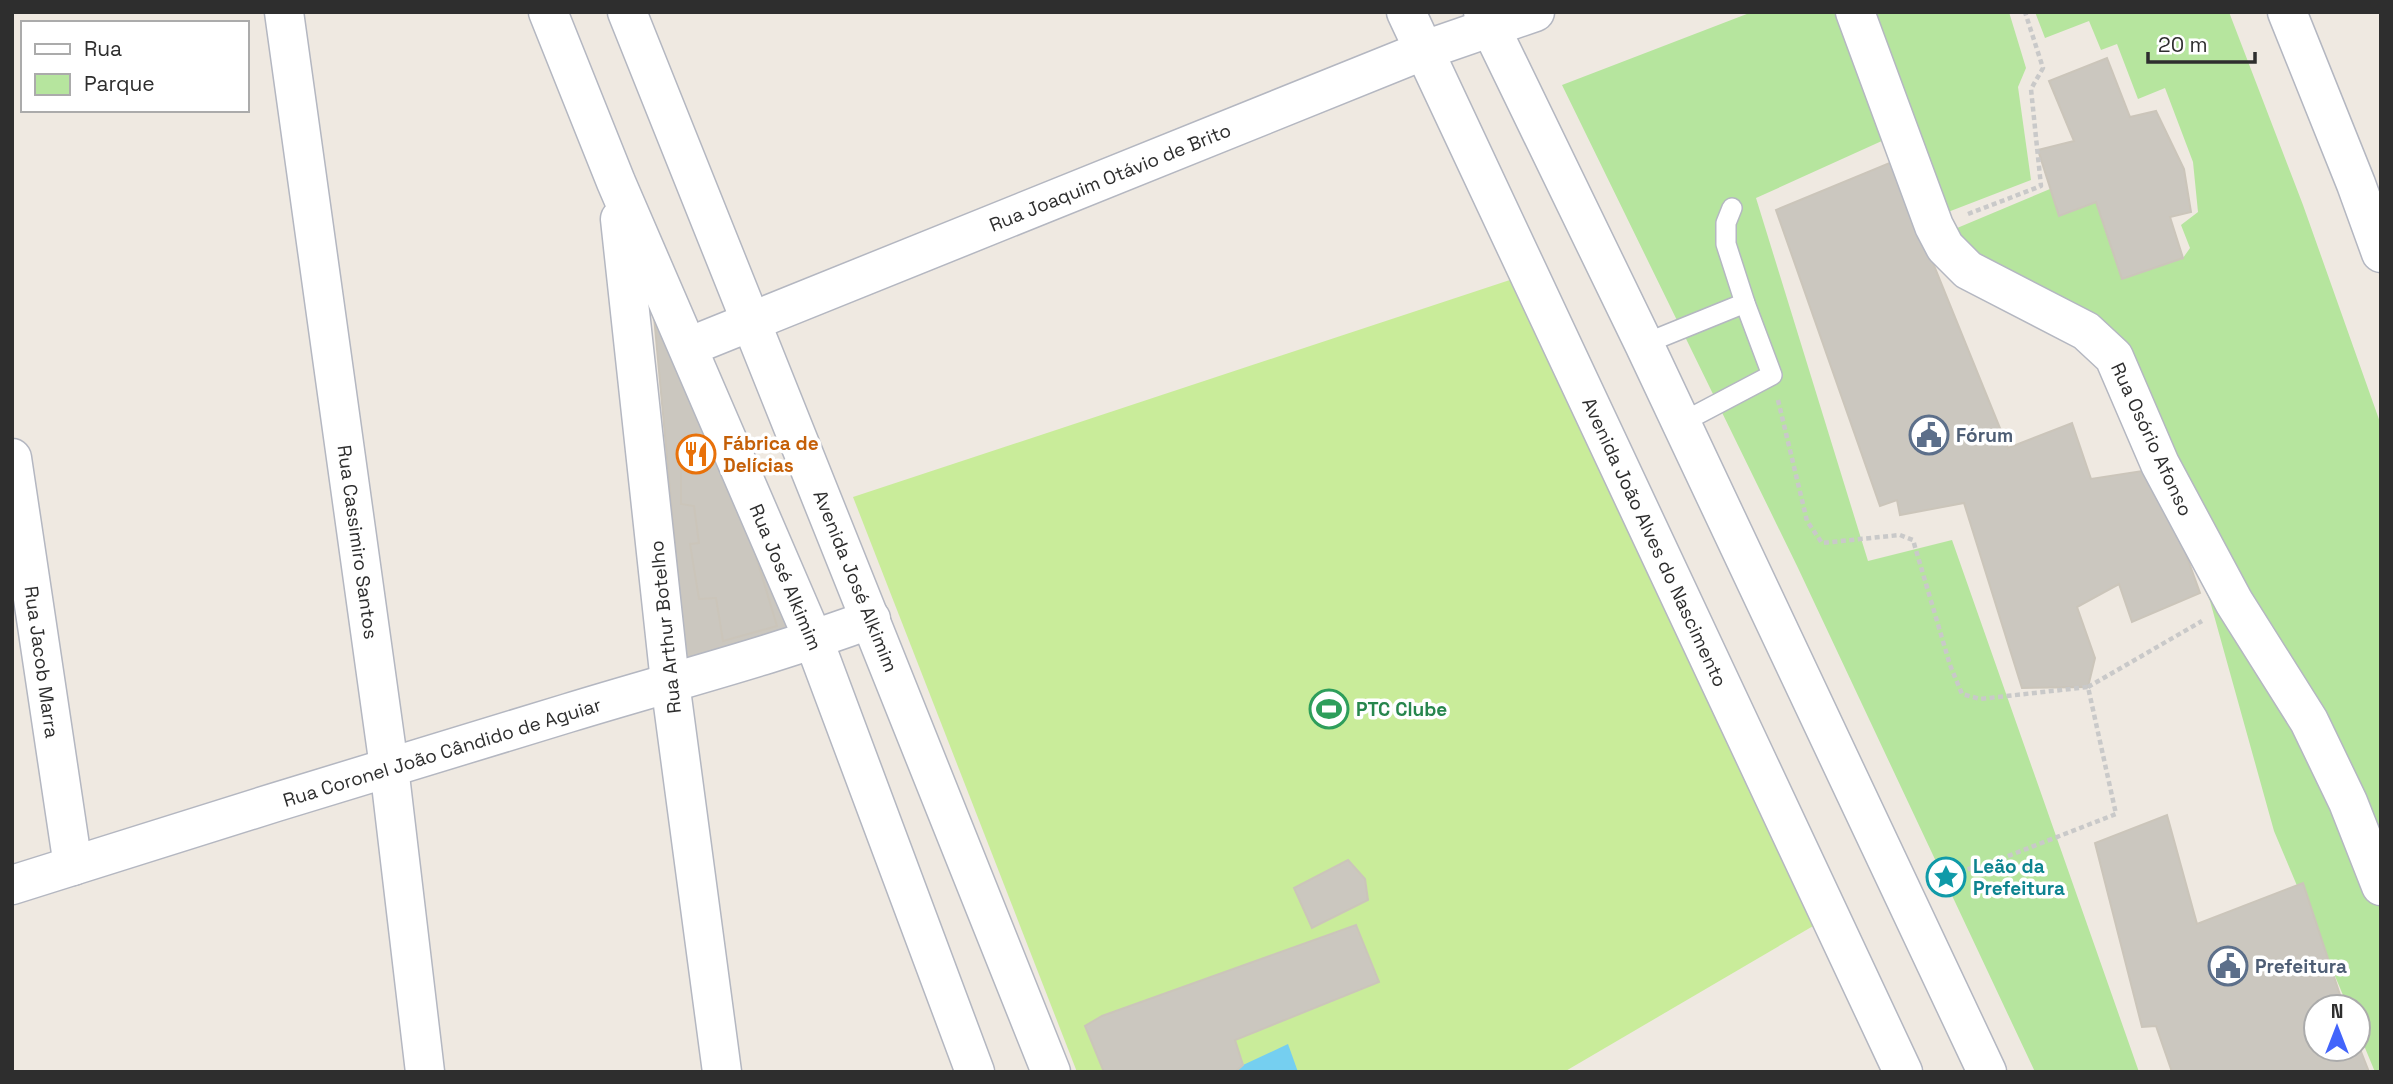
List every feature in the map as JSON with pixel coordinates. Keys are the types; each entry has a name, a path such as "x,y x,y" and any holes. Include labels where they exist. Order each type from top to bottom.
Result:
{"street":[{"name":"Rua Cassimiro Santos","path":"284,12 389,767 425,1072"},
{"name":"Rua José Alkimim","path":"548,12 616,182 814,640 975,1072"},
{"name":"Avenida José Alkimim","path":"627,12 1051,1072"},
{"name":"Avenida João Alves do Nascimento","path":"1406,12 1903,1072"},
{"name":"Rua Joaquim Otávio de Brito","path":"688,347 1424,50 1487,20 1535,12"},
{"name":"Rua Osório Afonso","path":"1855,12 1934,226 1945,247 1968,270 2086,331 2114,357 2160,464 2234,602 2309,721 2348,802 2381,886"},
{"path":"2287,12 2369,180 2381,253"},
{"path":"1487,20 1644,344 1987,1072"},
{"name":"Rua Arthur Botelho","path":"616,182 670,681 722,1072"},
{"name":"Rua Jacob Marra","path":"12,458 73,866"},
{"name":"Rua Coronel João Cândido de Aguiar","path":"12,886 389,767 814,640 871,619"}],"lane":[{"path":"1681,423 1772,375 1726,244 1726,223 1732,208"},
{"path":"1644,344 1745,303"}],"path":[{"path":"1934,226 2041,186 2031,89 2043,68 2025,12"},
{"path":"1772,375 1807,521 1822,543 1900,535 1913,540 1950,666 1962,694 1980,699 2088,687 2234,602"},
{"path":"1903,890 2003,858 2116,814 2088,687"}],"green space":[{"path":"1752,12 1839,12 1884,140 1756,198 1868,561 1952,540 2139,1072 2035,1072 1798,568 1562,85"},
{"path":"1873,12 2009,12 2026,68 2018,87 2031,180 1948,212"},
{"path":"2035,12 2229,12 2303,205 2381,425 2381,1072 2375,1072 2371,1063 2372,993 2342,993 2274,831 2210,601 2093,327 1962,258 1950,231 2050,189 2059,215 2096,202 2122,279 2183,258 2190,248 2181,225 2198,212 2193,162 2165,88 2138,99 2117,44 2101,50 2089,21 2045,38"},
{"name":"PTC Clube","path":"1522,276 1820,922 1564,1072 1077,1072 853,497"}],"water":[{"path":"1288,1044 1298,1072 1235,1072 1243,1065"}],"building":[{"path":"2107,58 2130,117 2156,111 2184,169 2191,212 2170,217 2183,258 2122,279 2096,202 2059,216 2038,150 2074,141 2049,81"},
{"name":"Fórum","path":"1892,162 2008,448 2072,423 2091,479 2155,469 2200,593 2132,622 2119,584 2077,607 2095,658 2088,687 2022,688 1964,503 1900,515 1897,500 1880,506 1776,210"},
{"name":"Fábrica de Delícias","path":"650,273 800,635 686,664"},
{"path":"710,442 746,523 777,626 723,641 716,598 699,599 690,544 699,543 694,506 681,504 681,457"},
{"name":"Prefeitura","path":"2167,815 2197,924 2303,883 2339,993 2302,993 2302,1063 2365,1063 2369,1072 2172,1072 2156,1026 2142,1027 2095,843"},
{"path":"1348,860 1365,879 1368,900 1312,928 1294,888"},
{"path":"1356,925 1379,982 1235,1040 1243,1065 1235,1072 1104,1072 1085,1026 1102,1016"}],"place":[{"name":"Fórum","path":"1929,435"},
{"name":"Fábrica de Delícias","path":"696,454"},
{"name":"PTC Clube","path":"1329,709"},
{"name":"Leão da Prefeitura","path":"1946,877"},
{"name":"Prefeitura","path":"2228,966"}]}
